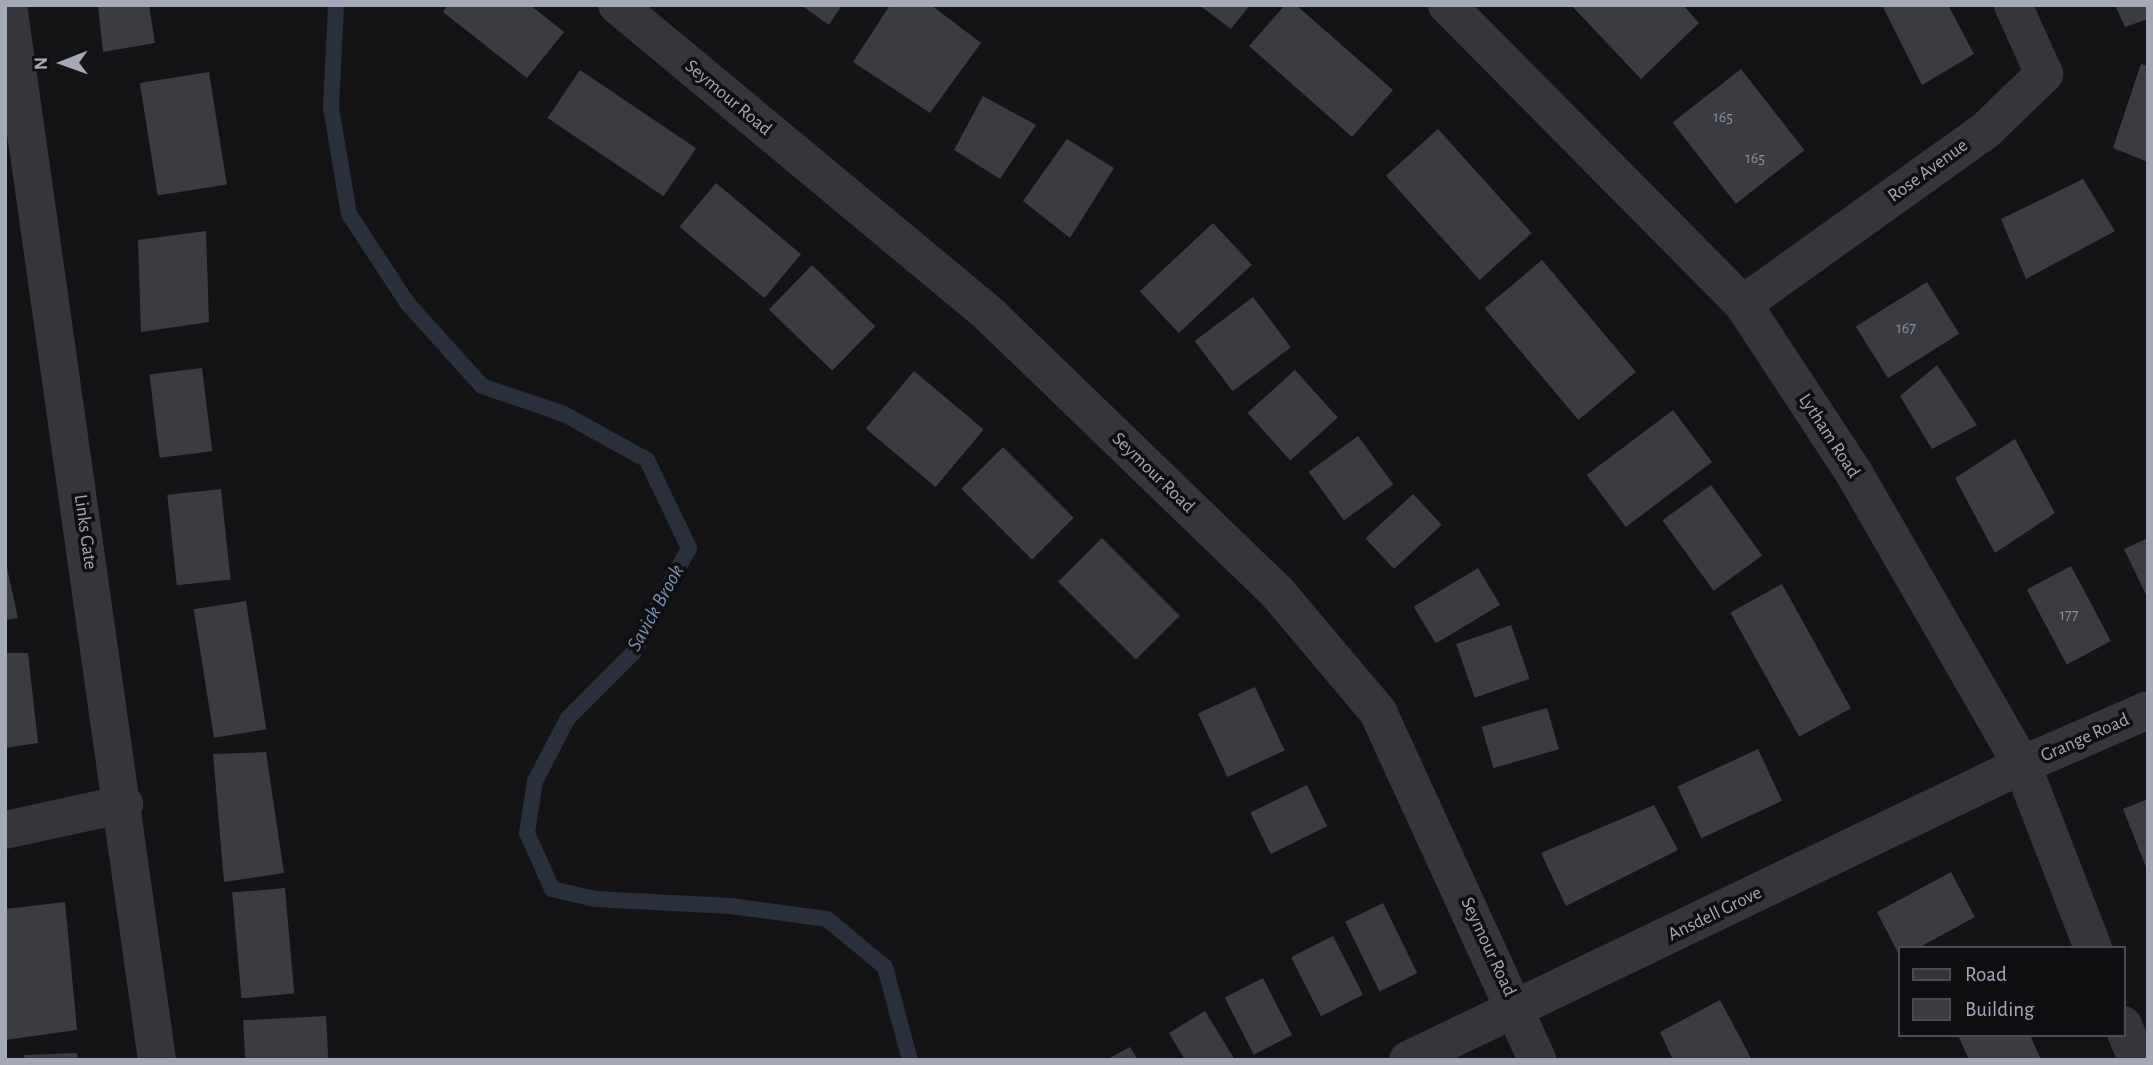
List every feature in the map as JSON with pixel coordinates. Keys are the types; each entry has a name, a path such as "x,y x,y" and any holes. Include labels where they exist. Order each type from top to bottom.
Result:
{"street":[{"name":"Links Gate","path":"8,5 12,57 124,804 157,1060"},
{"name":"Seymour Road","path":"617,5 990,315 1277,593 1378,712 1518,1010 1537,1060"},
{"name":"Lytham Road","path":"1447,5 1743,304 1854,472 2022,765 2092,946"},
{"name":"Rose Avenue","path":"1743,304 1986,130 2044,74 2012,5"},
{"name":"Grange Road","path":"2022,765 2148,710"},
{"name":"Ansdell Grove","path":"1408,1060 1518,1010 2022,765"},
{"path":"5,830 124,804"},
{"path":"2125,1030 2137,1060"}],"building":[{"path":"98,5 149,5 155,43 103,52"},
{"path":"448,5 530,5 564,32 527,78 443,12"},
{"path":"801,5 842,5 829,25"},
{"path":"890,5 931,5 981,43 930,113 853,62"},
{"path":"1199,5 1250,5 1231,29"},
{"path":"1285,5 1296,5 1393,90 1352,137 1249,46"},
{"path":"1571,5 1683,5 1699,23 1641,79"},
{"path":"1882,5 1948,5 1974,54 1922,85"},
{"path":"2115,5 2148,5 2148,19 2125,27"},
{"path":"2141,64 2148,66 2148,162 2113,148"},
{"path":"1741,69 1804,150 1736,204 1672,123"},
{"path":"580,70 696,148 664,196 548,118"},
{"path":"209,72 227,185 158,196 140,83"},
{"path":"983,96 1036,125 1000,179 954,150"},
{"path":"1438,129 1532,233 1480,280 1386,176"},
{"path":"1067,139 1114,168 1070,238 1023,201"},
{"path":"2083,179 2115,231 2026,279 2001,219"},
{"path":"716,183 801,254 764,298 679,227"},
{"path":"1213,223 1252,265 1179,333 1140,291"},
{"path":"206,231 209,322 141,332 138,240"},
{"path":"1542,260 1636,372 1578,420 1485,308"},
{"path":"812,265 875,326 832,371 769,310"},
{"path":"1927,282 1959,334 1888,378 1856,327"},
{"path":"1253,297 1291,347 1233,391 1195,341"},
{"path":"1937,365 1977,425 1932,449 1900,396"},
{"path":"202,368 212,451 160,458 149,374"},
{"path":"1295,370 1338,418 1290,460 1247,413"},
{"path":"914,371 984,429 936,487 866,428"},
{"path":"1673,410 1712,462 1626,527 1587,475"},
{"path":"1358,436 1393,485 1344,520 1309,472"},
{"path":"2015,439 2055,513 1995,553 1955,478"},
{"path":"1003,447 1074,518 1032,559 961,489"},
{"path":"1711,485 1762,555 1714,591 1662,520"},
{"path":"221,489 231,580 177,585 167,495"},
{"path":"1413,494 1442,525 1394,569 1365,538"},
{"path":"1102,538 1180,616 1136,660 1058,582"},
{"path":"2148,538 2148,599 2124,549"},
{"path":"5,559 18,618 5,620"},
{"path":"2071,566 2111,641 2067,665 2027,589"},
{"path":"1478,568 1500,605 1436,643 1414,607"},
{"path":"1782,584 1851,708 1799,737 1730,613"},
{"path":"246,601 266,729 214,738 194,609"},
{"path":"1511,625 1530,679 1475,698 1456,644"},
{"path":"5,653 28,653 38,743 5,748"},
{"path":"1255,687 1285,750 1227,777 1198,714"},
{"path":"1547,708 1559,749 1493,768 1482,727"},
{"path":"1758,749 1782,801 1701,838 1677,787"},
{"path":"266,752 284,873 224,882 213,754"},
{"path":"1307,785 1327,826 1271,854 1250,813"},
{"path":"2148,799 2148,872 2123,809"},
{"path":"1654,805 1678,850 1566,906 1541,853"},
{"path":"1951,872 1975,917 1922,946 1898,946 1898,953 1877,912"},
{"path":"285,888 294,994 241,998 232,893"},
{"path":"65,902 77,1030 5,1040 5,909"},
{"path":"1383,903 1417,973 1379,992 1345,921"},
{"path":"1333,936 1363,995 1321,1016 1291,957"},
{"path":"1263,978 1292,1035 1254,1055 1225,998"},
{"path":"1720,1000 1752,1060 1673,1060 1660,1032"},
{"path":"1205,1011 1235,1060 1185,1060 1169,1033"},
{"path":"326,1016 328,1060 245,1060 243,1020"},
{"path":"1959,1037 2031,1037 2041,1060 1969,1060"},
{"path":"1130,1047 1138,1060 1106,1060"},
{"path":"77,1053 78,1060 25,1060 24,1055"}],"waterway":[{"name":"Savick Brook","path":"336,5 331,108 349,214 408,304 482,386 564,414 647,460 689,548 633,653 568,718 535,781 527,833 552,889 595,899 730,906 827,919 885,967 910,1060"}]}
